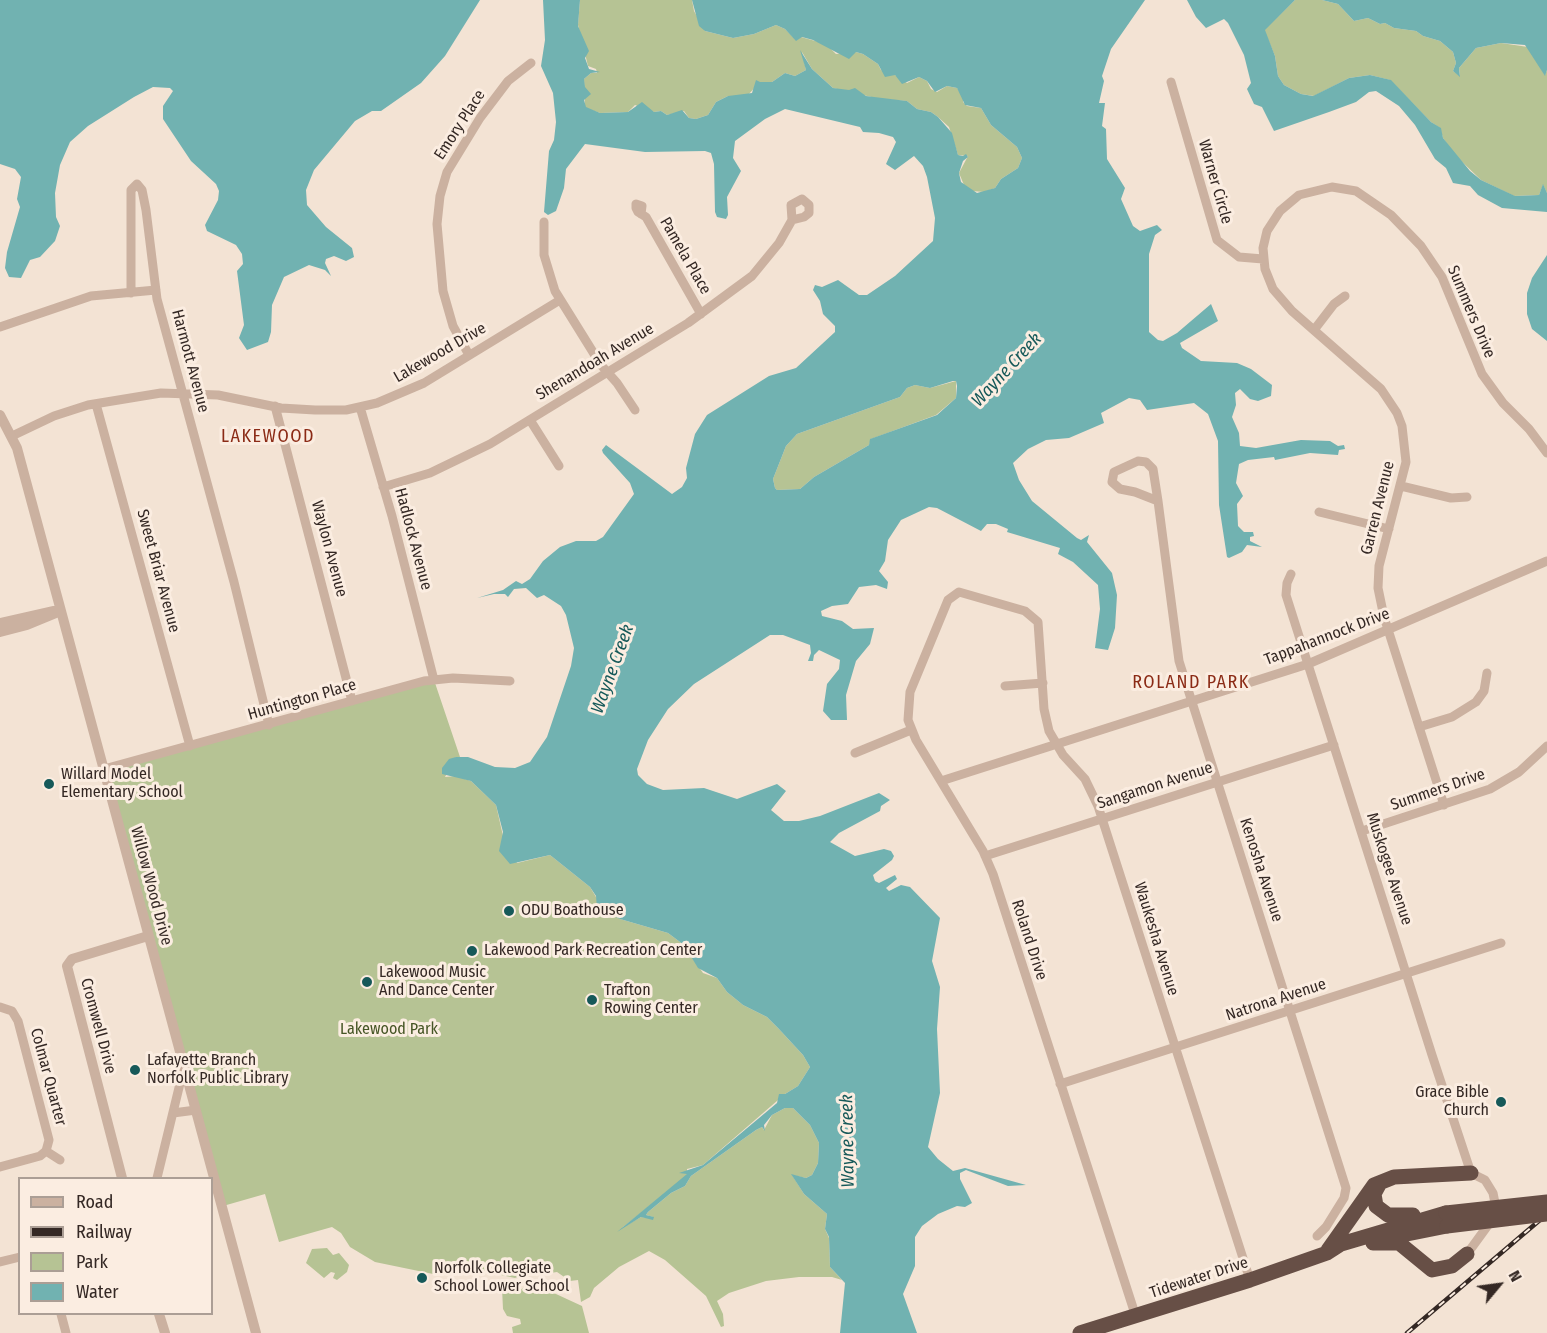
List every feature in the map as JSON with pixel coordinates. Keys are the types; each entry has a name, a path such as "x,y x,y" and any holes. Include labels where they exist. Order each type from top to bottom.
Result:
{"highway":[{"path":"1327,1253 1370,1189 1380,1183 1394,1177 1471,1173"},
{"path":"1380,1183 1375,1190 1374,1200 1376,1206 1388,1215 1446,1219"},
{"name":"Tidewater Drive","path":"1080,1333 1250,1280 1327,1253 1341,1244 1446,1219 1547,1202"},
{"name":"Tidewater Drive","path":"1327,1253 1345,1253 1446,1219 1547,1214"},
{"path":"1420,1263 1418,1257 1422,1241 1446,1219"},
{"path":"1373,1243 1399,1243 1420,1263 1432,1270 1442,1269 1467,1254"}],"street":[{"name":"Emory Place","path":"469,355 453,326 443,291 437,224 440,196 447,172 480,118 508,81 531,63"},
{"name":"Warner Circle","path":"1171,82 1217,240 1239,257 1263,259"},
{"name":"Harmott Avenue","path":"131,293 131,190 135,184 140,185 142,190 156,290 269,725"},
{"name":"Garren Avenue","path":"1359,192 1346,188 1320,188 1290,201 1280,211 1267,231 1263,259 1273,289 1292,311 1381,389 1397,413 1406,450 1401,486 1378,577 1379,597 1444,805"},
{"name":"Summers Drive","path":"1359,192 1391,215 1432,261 1451,295 1482,374 1503,403 1529,429 1547,453"},
{"name":"Pamela Place","path":"641,214 646,217 701,314"},
{"name":"Shenandoah Avenue","path":"383,487 444,467 490,444 701,314 752,276 778,243 792,220"},
{"path":"544,222 546,268 560,300 635,410"},
{"path":"0,327 90,296 156,290"},
{"path":"1314,330 1334,304 1345,296"},
{"name":"Lakewood Drive","path":"12,436 54,416 140,395 183,392 218,395 274,406 335,410 360,407 410,391 560,300"},
{"name":"Sweet Briar Avenue","path":"96,404 190,746"},
{"name":"Waylon Avenue","path":"274,406 352,701"},
{"name":"Hadlock Avenue","path":"360,407 434,680"},
{"name":"Willow Wood Drive","path":"0,415 12,436 61,611 256,1333"},
{"path":"530,420 559,466"},
{"name":"Kenosha Avenue","path":"1158,501 1115,486 1112,478 1114,472 1138,461 1146,462 1153,469 1158,501 1176,646 1346,1188 1344,1198 1326,1227 1317,1236"},
{"path":"1401,486 1451,498 1467,497"},
{"path":"1319,512 1389,530"},
{"name":"Tappahannock Drive","path":"941,781 1308,664 1547,561"},
{"name":"Muskogee Avenue","path":"1291,574 1287,583 1286,595 1471,1173"},
{"name":"Roland Drive","path":"1033,616 1025,611 959,592 948,600 910,692 907,714 911,730 986,856 1136,1317"},
{"path":"0,623 42,612 61,611"},
{"path":"0,632 27,625 61,611"},
{"name":"Waukesha Avenue","path":"1033,616 1041,630 1045,720 1056,745 1085,779 1103,819 1250,1280"},
{"path":"1419,727 1452,717 1476,702 1484,691 1487,673"},
{"name":"Huntington Place","path":"104,769 434,680 510,681"},
{"path":"1005,686 1043,683"},
{"path":"855,753 911,730"},
{"name":"Sangamon Avenue","path":"986,856 1334,745"},
{"name":"Summers Drive","path":"1362,831 1477,794 1505,781 1546,749"},
{"name":"Cromwell Drive","path":"121,1177 67,966 72,959 148,936"},
{"name":"Natrona Avenue","path":"1060,1083 1501,944"},
{"name":"Colmar Quarter","path":"0,1007 12,1011 18,1021 49,1140 46,1151 40,1156 0,1167"},
{"path":"157,1177 184,1067"},
{"path":"173,1113 196,1110"},
{"path":"46,1151 60,1160"},
{"path":"1467,1254 1490,1225 1496,1208 1490,1186 1471,1173"},
{"path":"0,1262 18,1258"},
{"path":"61,1315 66,1333"},
{"path":"159,1315 165,1333"}],"green space":[{"path":"580,0 692,0 694,11 705,31 733,38 754,34 776,25 785,29 796,40 801,37 826,44 836,54 856,52 863,54 878,64 881,70 907,83 919,77 927,81 931,89 937,92 947,86 957,88 963,96 963,102 967,106 981,108 991,125 1017,147 1022,158 1018,168 1001,179 995,188 984,192 972,191 964,185 959,173 968,156 958,155 949,127 938,117 931,112 917,109 907,101 880,99 833,88 812,69 802,52 806,70 795,76 785,73 772,82 760,82 747,96 728,96 716,102 708,115 696,119 689,118 684,111 667,115 661,111 654,112 635,105 628,112 600,113 585,108 584,79 591,73 597,73 596,69 588,66 578,25"},
{"path":"1295,0 1322,0 1338,4 1354,21 1368,18 1394,28 1416,31 1423,36 1440,41 1453,52 1456,63 1453,71 1460,76 1459,68 1476,48 1501,43 1528,47 1545,75 1547,70 1547,193 1543,185 1539,195 1514,196 1481,180 1454,154 1443,138 1440,128 1431,122 1390,80 1370,75 1349,78 1314,96 1301,94 1284,85 1278,76 1275,56 1264,30"},
{"path":"956,381 956,398 936,415 871,439 869,445 814,477 800,489 777,490 775,488 773,479 786,446 797,434 900,397 907,388 915,385 930,388"},
{"name":"Lakewood Park","path":"434,680 460,757 456,757 445,777 456,776 471,781 496,805 503,836 517,863 550,855 590,887 596,897 620,919 668,933 684,945 703,973 717,978 727,992 743,1005 767,1017 803,1055 810,1067 798,1086 785,1094 703,1165 687,1169 687,1176 622,1228 641,1217 652,1218 646,1215 648,1212 671,1193 685,1186 691,1176 756,1130 762,1127 764,1130 772,1115 785,1108 793,1108 810,1125 819,1143 818,1163 812,1175 806,1178 792,1175 804,1194 827,1214 825,1229 829,1238 830,1267 842,1280 832,1277 799,1277 766,1281 729,1293 717,1301 723,1314 724,1326 721,1327 706,1296 665,1260 649,1251 619,1267 594,1288 590,1297 581,1302 578,1280 570,1281 557,1272 537,1275 528,1273 515,1278 478,1270 438,1275 375,1262 350,1247 341,1233 332,1227 279,1242 265,1194 223,1206 104,769"},
{"path":"327,1248 333,1255 339,1253 349,1265 347,1272 337,1280 333,1278 335,1273 331,1272 324,1278 306,1263 312,1249"},
{"path":"530,1282 582,1306 589,1333 513,1333 512,1327 521,1324 520,1319 507,1316 503,1309 502,1288 519,1291"}],"water":[{"path":"0,0 480,0 445,56 421,83 381,111 372,111 355,121 314,170 306,190 307,205 326,227 352,248 354,257 346,261 334,256 326,259 325,263 331,276 325,270 309,265 284,277 272,305 271,332 268,342 247,350 239,338 244,325 237,271 243,264 242,254 236,245 207,231 205,225 218,200 219,191 216,184 191,161 163,119 163,106 173,91 170,88 153,87 134,97 88,126 70,142 60,165 55,193 56,217 60,226 55,241 40,257 30,260 21,278 9,277 5,268 7,252 20,207 17,199 21,177 15,169 0,164"},
{"name":"Wayne Creek","path":"543,0 580,0 578,26 589,51 585,58 589,69 600,72 591,73 584,79 585,87 591,94 584,100 586,107 600,113 628,112 642,102 654,112 661,111 667,115 682,110 689,118 696,119 708,115 716,102 728,96 752,93 756,80 772,82 785,73 795,76 806,70 800,50 812,69 833,88 849,90 855,88 866,96 907,101 917,109 931,112 938,117 952,133 958,155 966,154 968,157 963,161 959,173 961,182 977,193 995,188 1001,179 1018,168 1022,158 1017,147 991,125 981,108 965,105 957,88 947,86 935,92 927,81 919,77 902,84 895,75 885,77 878,64 863,54 856,52 849,59 813,40 802,37 796,41 785,29 776,25 754,34 733,38 705,31 699,26 692,0 1145,0 1111,49 1102,76 1104,81 1099,103 1105,103 1102,126 1106,129 1107,159 1125,188 1121,199 1133,226 1140,231 1157,225 1162,230 1155,235 1149,254 1149,332 1158,340 1163,341 1177,333 1211,304 1218,321 1180,343 1182,348 1201,361 1237,363 1251,369 1272,385 1271,396 1258,401 1250,399 1240,389 1235,393 1236,405 1232,417 1239,433 1240,446 1256,448 1301,440 1330,441 1338,446 1344,445 1345,449 1339,450 1338,455 1310,453 1275,460 1274,457 1248,460 1239,464 1236,483 1243,496 1237,504 1238,526 1244,532 1253,532 1254,536 1250,537 1250,541 1262,547 1247,545 1242,552 1229,558 1219,505 1218,441 1208,414 1194,403 1147,410 1140,400 1129,398 1101,413 1104,423 1069,438 1046,440 1028,449 1013,463 1019,480 1032,501 1077,538 1081,540 1089,535 1087,542 1112,573 1117,595 1115,628 1108,650 1095,648 1100,609 1098,585 1073,562 1058,554 1060,548 1007,532 1008,529 996,524 987,524 981,531 937,508 929,507 901,520 888,540 885,561 879,571 888,582 887,589 876,585 859,587 848,604 832,606 821,611 822,616 842,621 853,629 874,628 870,644 856,661 846,695 847,720 831,720 823,711 827,684 839,669 840,660 819,650 814,655 813,661 808,661 811,653 810,645 783,635 770,635 694,684 668,709 648,740 637,769 638,775 647,784 663,790 704,788 737,799 777,784 786,791 771,810 784,821 799,821 820,816 879,793 890,800 881,806 880,811 839,833 830,842 855,856 884,849 891,851 894,856 892,860 873,875 875,881 879,883 895,875 897,879 886,888 889,891 901,885 910,887 940,918 932,961 940,987 937,1029 940,1093 928,1147 953,1171 965,1168 1026,1185 1008,1186 966,1170 960,1173 960,1179 972,1203 938,1214 922,1226 915,1237 915,1266 903,1294 917,1333 840,1333 845,1283 830,1267 829,1237 825,1229 827,1214 804,1194 791,1174 806,1178 812,1175 818,1163 819,1143 810,1125 793,1108 785,1108 772,1115 764,1125 765,1131 762,1127 756,1130 691,1176 685,1186 671,1193 648,1212 646,1215 654,1217 653,1220 641,1217 617,1232 687,1174 679,1173 703,1165 777,1103 779,1094 785,1094 798,1086 810,1067 803,1055 767,1017 743,1005 727,992 717,978 698,968 684,945 668,933 620,919 597,908 596,896 590,887 550,855 510,864 499,851 503,832 496,805 471,781 442,774 442,768 449,759 456,757 468,757 495,767 515,768 530,762 547,737 571,666 574,648 566,615 561,606 544,595 537,598 526,588 514,589 508,597 505,594 494,594 477,598 503,590 516,581 522,584 530,579 543,561 560,547 576,541 596,541 603,537 634,494 630,483 603,453 602,450 606,445 672,494 682,487 687,478 686,468 695,434 707,415 769,376 796,368 835,332 835,326 823,314 820,301 813,290 815,285 822,287 838,280 859,295 867,295 895,276 933,241 935,218 927,177 923,166 914,156 895,170 886,164 896,142 893,137 863,132 860,127 785,109 765,119 735,141 733,158 741,171 727,197 728,215 726,219 717,217 715,212 714,164 711,153 705,151 645,152 585,144 566,169 564,188 556,211 548,215 544,212 549,151 554,140 556,122 553,93 541,66 545,40","holes":["956,381 956,398 937,415 870,439 869,445 814,477 800,489 777,490 775,488 773,479 786,446 797,434 900,397 907,388 915,385 930,388"]},
{"path":"1187,0 1295,0 1265,30 1275,56 1278,76 1284,85 1301,94 1313,96 1349,78 1370,75 1391,80 1431,122 1441,128 1443,138 1470,171 1481,180 1515,196 1539,195 1543,184 1547,193 1547,212 1502,208 1478,195 1470,186 1453,183 1446,168 1435,159 1415,125 1399,106 1376,91 1369,92 1356,102 1274,131 1262,107 1254,104 1247,89 1251,83 1244,55 1228,23 1224,19 1206,28 1196,17"},
{"path":"1322,0 1547,0 1547,70 1545,76 1525,45 1501,43 1476,48 1459,68 1460,77 1453,71 1456,63 1453,52 1440,41 1423,36 1416,31 1394,28 1368,18 1354,21 1338,4"},
{"path":"1547,255 1547,341 1532,329 1527,314 1527,293 1532,278"}],"railway":[{"path":"1407,1333 1547,1214"}],"place":[{"name":"Willard Model Elementary School","path":"49,784"},
{"name":"ODU Boathouse","path":"509,911"},
{"name":"Lakewood Park Recreation Center","path":"472,951"},
{"name":"Lakewood Music And Dance Center","path":"367,982"},
{"name":"Trafton Rowing Center","path":"592,1000"},
{"name":"Lafayette Branch Norfolk Public Library","path":"135,1070"},
{"name":"Grace Bible Church","path":"1501,1102"},
{"name":"Norfolk Collegiate School Lower School","path":"422,1278"}],"district":[{"name":"LAKEWOOD","path":"268,437"},
{"name":"ROLAND PARK","path":"1191,683"}]}
